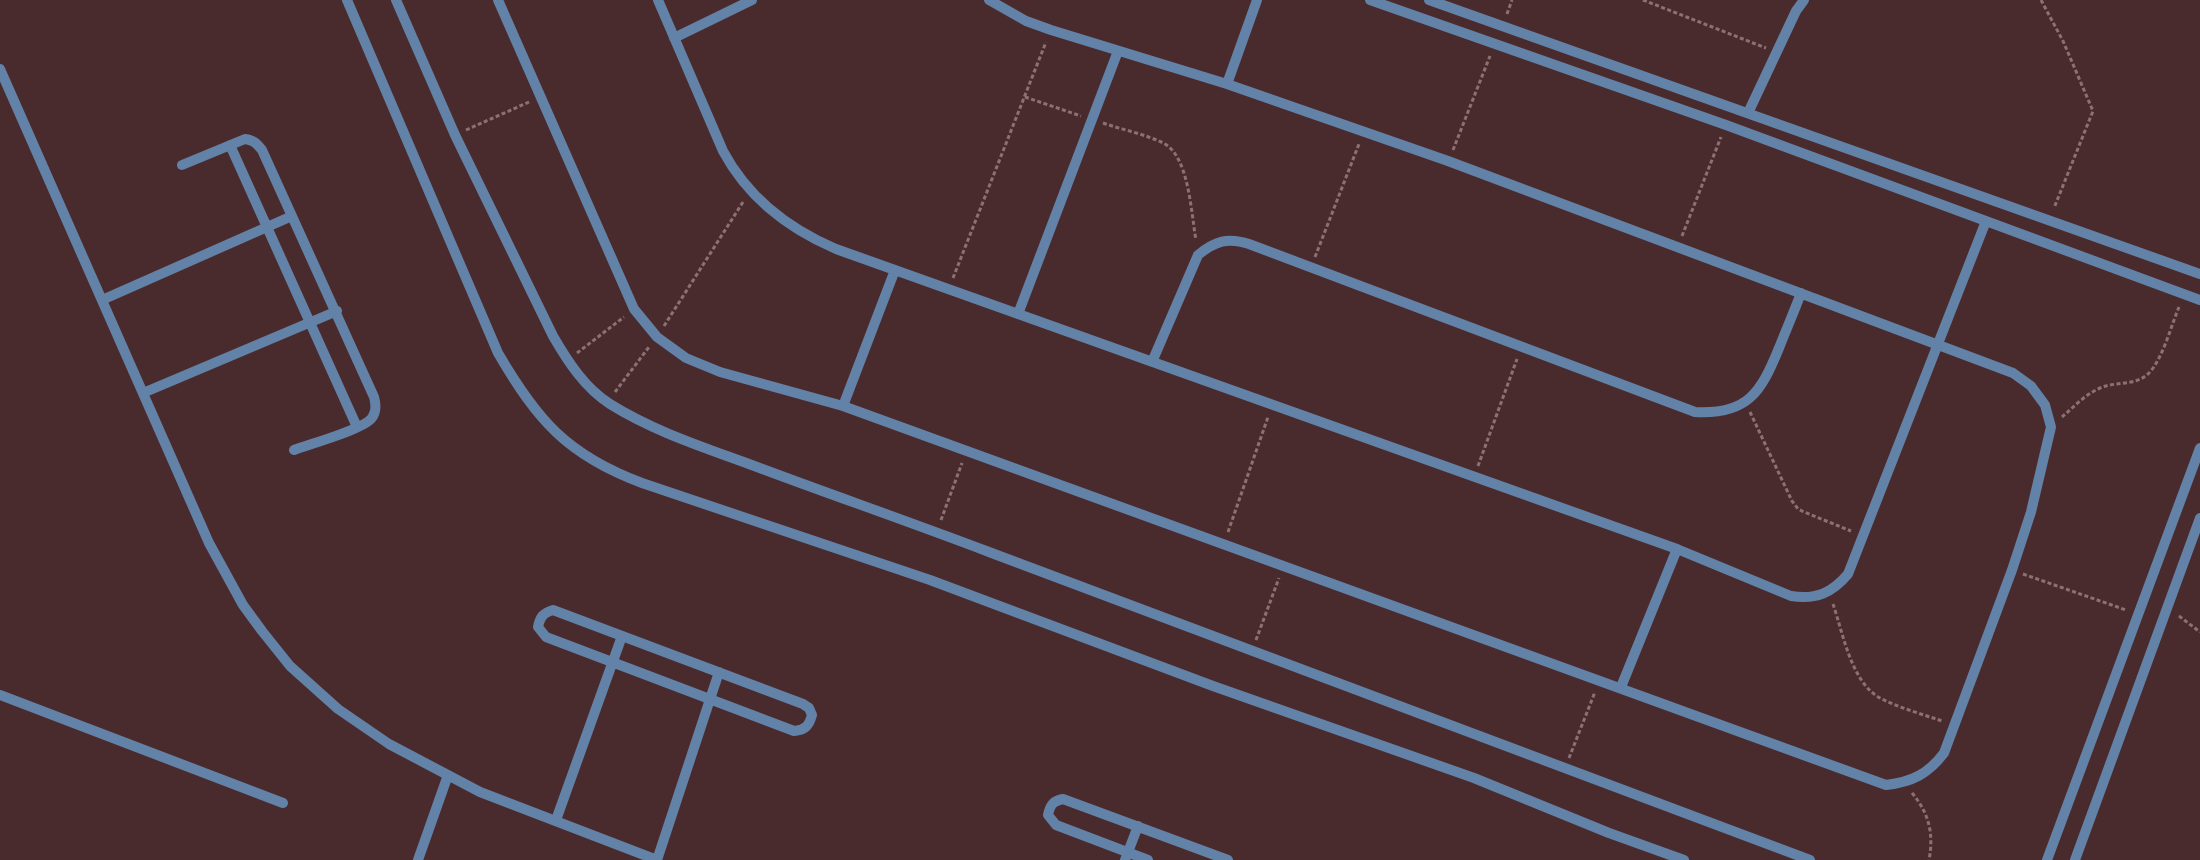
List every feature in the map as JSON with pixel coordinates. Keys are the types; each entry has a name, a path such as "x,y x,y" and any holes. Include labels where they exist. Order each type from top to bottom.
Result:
{"street":[{"path":"347,0 498,353 536,412 559,436 583,455 611,472 930,580 1213,686 1474,778 1609,833 1684,860"},
{"path":"396,0 455,135 567,361 585,383 608,402 641,422 696,444 1252,650 1810,860"},
{"path":"498,0 634,309 657,337 686,358 720,372 843,406 1886,785 1903,783 1919,777 1933,766 1944,753 2012,570 2033,504 2050,427 2045,405 2031,386 2013,373 1678,246 1448,161 1227,84 1051,30 1026,21 989,0"},
{"path":"658,0 723,151 734,171 750,191 783,220 812,239 836,250 1677,549 1791,596 1817,597 1829,592 1840,584 1848,574 1986,221"},
{"path":"674,38 752,0"},
{"path":"1227,84 1257,0"},
{"path":"1370,0 1852,170 2200,300"},
{"path":"1429,0 2200,274"},
{"path":"1748,113 1796,11 1804,0"},
{"path":"1018,314 1118,51"},
{"path":"0,69 209,542 243,605 262,631 290,666 338,709 389,744 480,792 657,860 719,672"},
{"path":"182,165 245,139 257,144 337,311 377,406 371,419 358,427 294,450"},
{"path":"230,145 358,427"},
{"path":"1852,170 1859,153"},
{"path":"102,300 292,216"},
{"path":"1152,362 1198,255 1209,246 1222,240 1236,240 1311,267 1695,412 1712,413 1730,410 1746,402 1758,391 1767,377 1801,293"},
{"path":"843,406 895,270"},
{"path":"143,393 337,311"},
{"path":"2047,860 2200,448"},
{"path":"2075,860 2200,518"},
{"path":"1621,688 1677,549"},
{"path":"553,610 802,704 809,708 812,715 809,724 803,730 794,731 612,662 546,637 538,627 539,619 545,613 553,610"},
{"path":"556,820 622,636"},
{"path":"0,695 283,803"},
{"path":"418,860 448,775"},
{"path":"1148,860 1127,856 1056,825 1048,815 1050,807 1055,800 1063,799 1228,860"},
{"path":"1127,856 1138,826"}],"path":[{"path":"1643,0 1776,52"},
{"path":"2041,0 2064,41 2093,111 2048,221"},
{"path":"948,290 1051,30"},
{"path":"1448,161 1495,44"},
{"path":"455,135 540,97"},
{"path":"1025,97 1164,143 1174,150 1181,160 1184,172 1198,255"},
{"path":"1678,246 1726,125"},
{"path":"1311,267 1364,132"},
{"path":"608,402 657,337 750,191"},
{"path":"2050,427 2090,393 2106,386 2136,382 2148,374 2156,363 2184,294"},
{"path":"567,361 634,309"},
{"path":"1474,477 1521,346"},
{"path":"1746,402 1792,501 1798,509 1863,536"},
{"path":"1224,544 1272,405"},
{"path":"936,532 967,451"},
{"path":"1252,650 1284,565"},
{"path":"2012,570 2138,615"},
{"path":"1829,592 1854,668 1860,680 1880,698 1954,726"},
{"path":"2167,607 2200,632"},
{"path":"1564,769 1600,680"},
{"path":"1903,783 1918,800 1928,819 1932,843 1929,860"}]}
